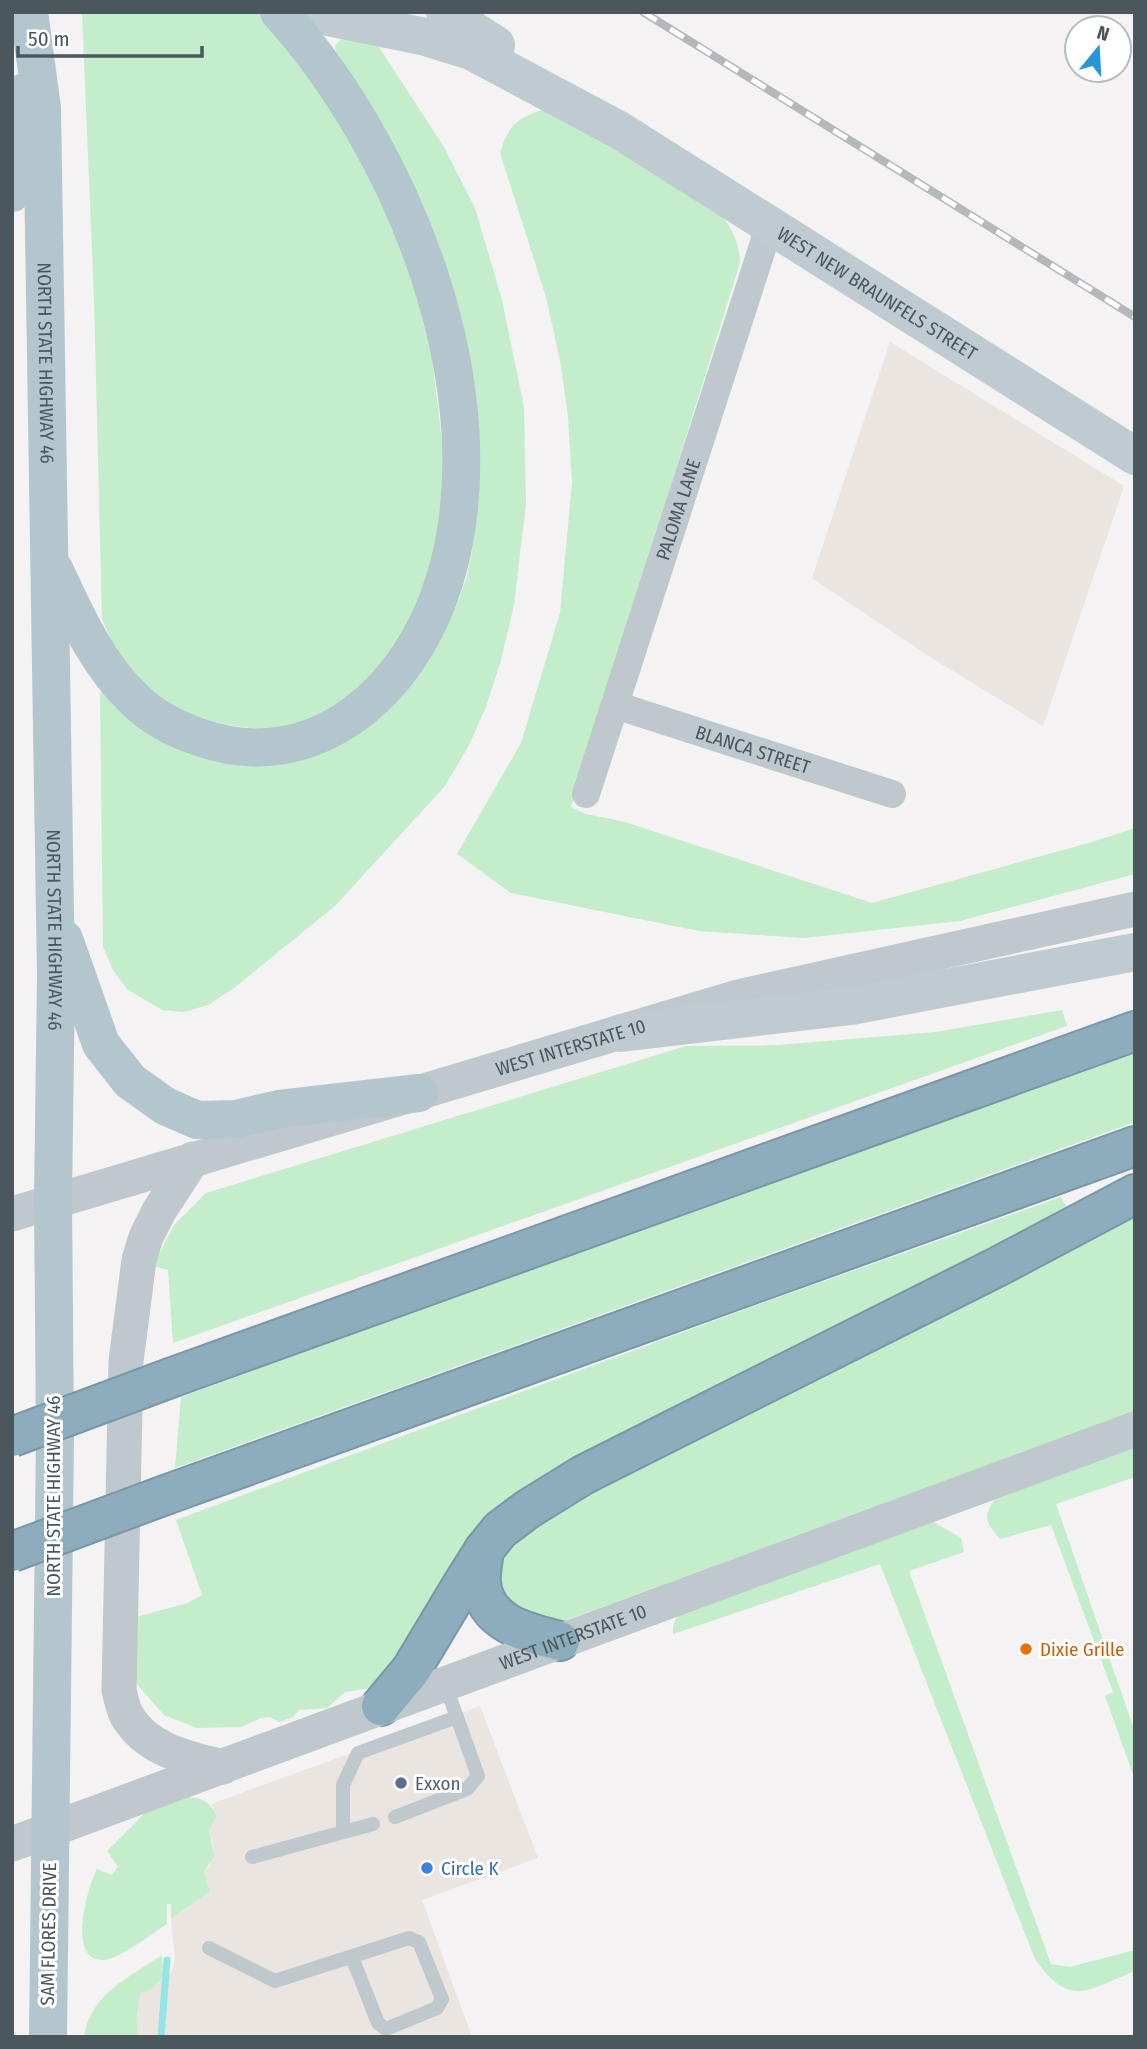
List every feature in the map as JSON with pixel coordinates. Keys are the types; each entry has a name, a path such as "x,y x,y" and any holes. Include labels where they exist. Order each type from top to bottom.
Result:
{"highway":[{"path":"12,1437 1135,1031"},
{"path":"12,1552 1135,1146"},
{"path":"372,1725 411,1670 484,1550 500,1530 528,1509 583,1475 997,1267 1135,1194"},
{"path":"484,1550 481,1582 485,1600 496,1616 533,1635 560,1641"}],"main road":[{"path":"49,561 91,645 113,677 134,700 152,715 177,729 239,748 276,747 303,742 351,718 395,676 413,651 432,616 446,578 456,530 461,482 461,429 455,379 443,321 420,246 394,184 349,106 313,54 279,12"},
{"name":"WEST NEW BRAUNFELS STREET","path":"303,12 426,37 471,51 619,130"},
{"name":"WEST NEW BRAUNFELS STREET","path":"445,12 550,80 619,130 1135,456"},
{"name":"NORTH STATE HIGHWAY 46","path":"30,20 42,108 55,914 55,1436 50,1831"},
{"name":"NORTH STATE HIGHWAY 46","path":"12,193 30,20"},
{"path":"55,914 101,1044 130,1081 165,1106 197,1120 236,1119 279,1109 419,1093"},
{"path":"621,1034 851,1006 1135,952"},
{"name":"SAM FLORES DRIVE","path":"48,2037 50,1831"}],"street":[{"name":"PALOMA LANE","path":"586,794 770,225"},
{"name":"BLANCA STREET","path":"615,705 892,794"},
{"name":"WEST INTERSTATE 10","path":"12,1214 738,997 1135,909"},
{"path":"193,1159 159,1211 146,1237 139,1260 126,1361 119,1690 126,1716 145,1736 167,1752 223,1767"},
{"name":"WEST INTERSTATE 10","path":"12,1844 223,1767 372,1725 445,1683 1135,1429"}],"lane":[{"path":"395,1817 467,1789 478,1776 445,1683"},
{"path":"343,1832 343,1785 372,1725 457,1717"},
{"path":"252,1857 373,1824"},
{"path":"209,1948 275,1982 409,1938 419,1942 442,1999 437,2008 386,2029 378,2023 352,1957"}],"shaded area":[{"path":"890,342 1124,486 1043,726 938,662 812,578"},
{"path":"480,1706 538,1858 422,1900 472,2037 138,2037 140,1993 152,1988 163,1976 171,1974 175,1959 171,1919 210,1891 204,1872 209,1867 213,1844 209,1830 217,1816 211,1804"}],"green space":[{"path":"82,12 261,12 286,41 362,156 398,232 429,331 448,494 421,608 374,681 305,723 265,730 221,724 175,709 139,681 115,650 102,619 94,299"},
{"path":"342,38 375,41 444,147 475,208 502,300 524,407 526,504 514,605 486,707 468,747 445,786 335,906 234,988 208,1005 184,1012 162,1010 127,989 113,970 103,947 102,690 249,763 441,637 467,576 473,545 479,465 474,403 338,59 335,46"},
{"path":"542,110 561,113 711,202 731,230 740,263 571,807 586,814 625,822 872,903 1135,828 1135,874 960,921 804,938 699,931 511,893 457,854 521,743 560,613 572,482 568,417 561,365 546,297 500,153 514,125"},
{"path":"1062,1010 1067,1026 173,1343 168,1270 153,1266 174,1225 206,1193 686,1046 777,1045 936,1032"},
{"path":"1135,1049 1135,1122 175,1468 181,1397"},
{"path":"1061,1197 1071,1214 568,1470 378,1687 345,1692 327,1708 299,1710 293,1717 279,1722 270,1717 241,1727 197,1728 164,1715 135,1682 136,1617 188,1603 202,1595 176,1520 743,1310"},
{"path":"1135,1206 1135,1411 561,1622 539,1622 505,1604 497,1576 501,1559 512,1543 540,1518"},
{"path":"1135,1445 1135,1477 1056,1504 1135,1732 1135,1780 1105,1696 1113,1692 1051,1525 1000,1539 990,1527 987,1516 990,1506 1000,1494"},
{"path":"927,1518 961,1538 964,1552 909,1571 1051,1964 1070,1967 1135,1950 1135,1971 1091,1989 1069,1990 1059,1985 1035,1959 880,1564 673,1634 676,1618 687,1610"},
{"path":"183,1797 203,1800 217,1816 209,1830 214,1856 204,1872 210,1891 171,1919 171,1904 167,1904 167,1924 125,1952 101,1960 91,1956 82,1935 85,1905 97,1869 112,1875 118,1867 107,1851 145,1813"},
{"path":"162,1955 163,1976 152,1989 140,1993 138,2037 84,2037 94,2009 103,1998 125,1979"}],"waterway":[{"path":"161,2037 167,1960"}],"railway":[{"path":"643,12 1135,317"}],"place":[{"name":"Dixie Grille","path":"1026,1649"},
{"name":"Exxon","path":"401,1783"},
{"name":"Circle K","path":"427,1868"}]}
